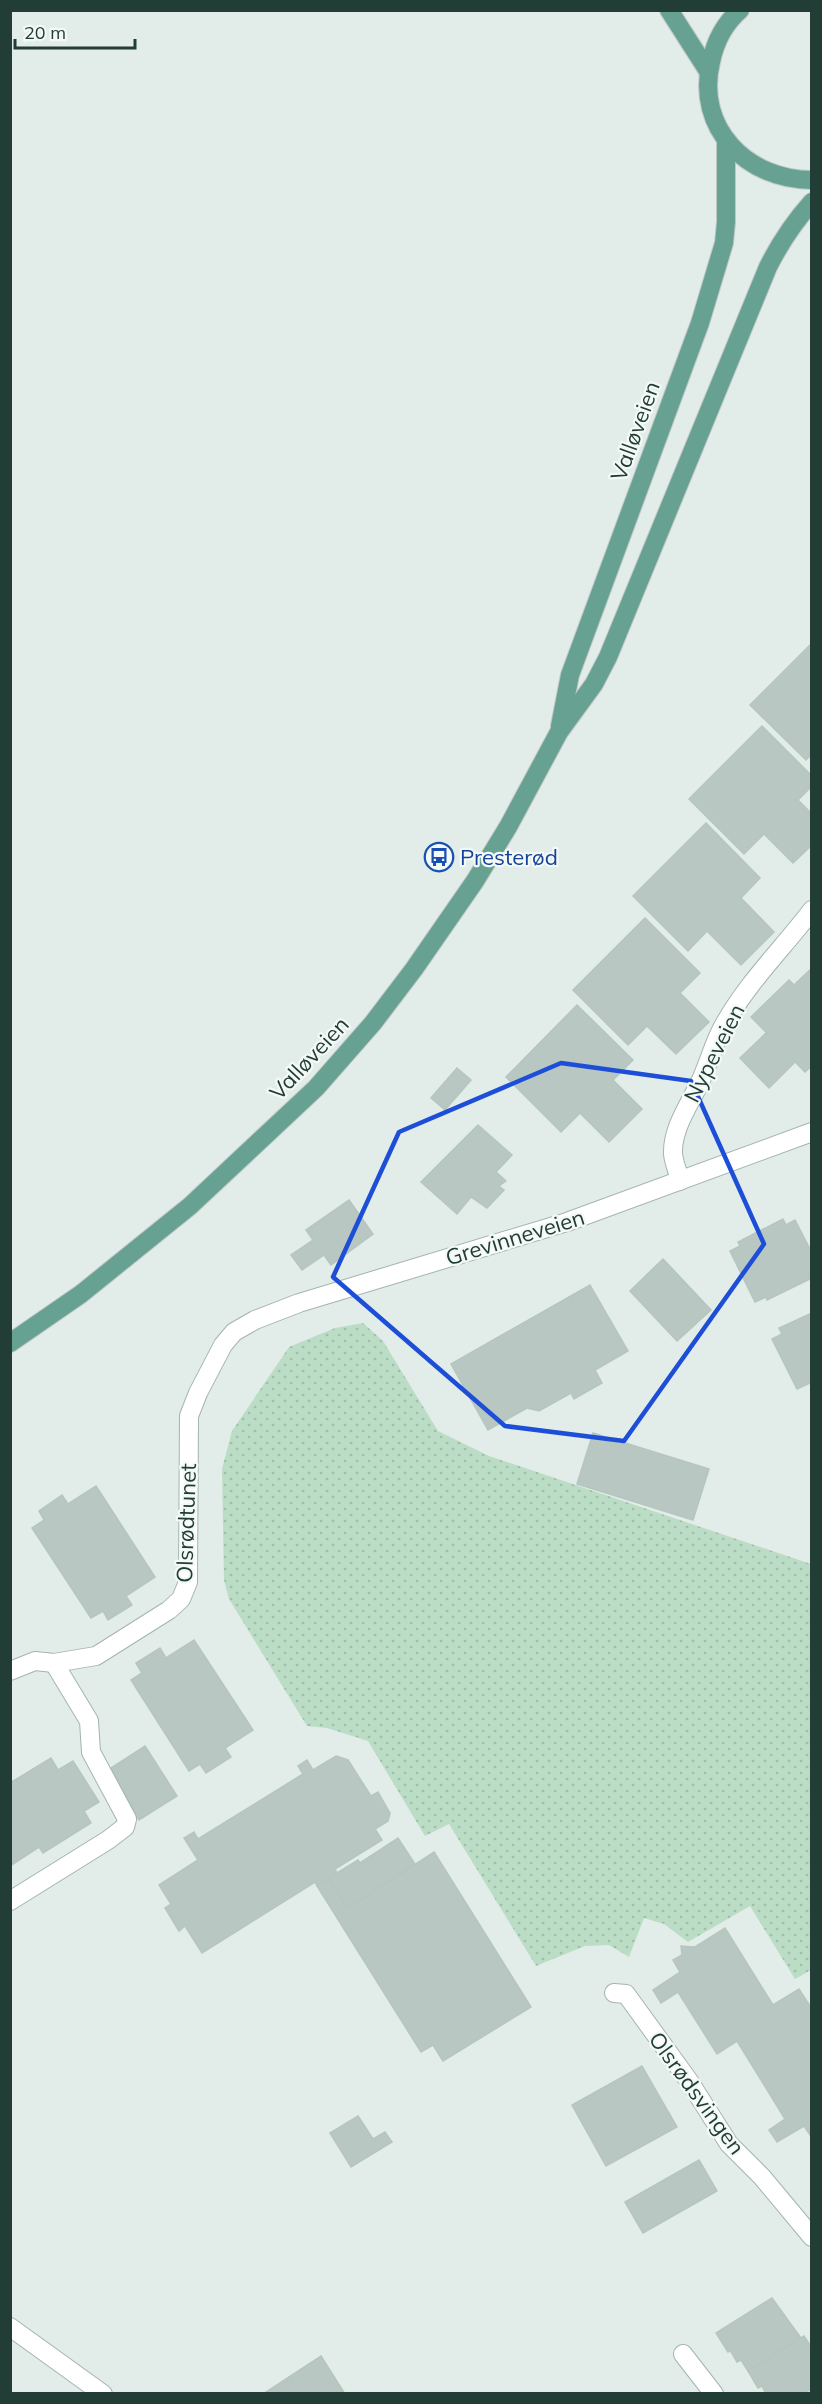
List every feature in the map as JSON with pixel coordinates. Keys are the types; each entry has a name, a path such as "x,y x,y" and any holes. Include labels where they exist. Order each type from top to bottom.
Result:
{"main road":[{"path":"669,10 708,71"},
{"path":"740,10 723,30 713,50 708,71 708,95 715,119 726,141 740,156 757,168 775,176 795,180 812,180"},
{"name":"Valløveien","path":"559,732 570,675 700,323 718,264 726,222 726,141"},
{"name":"Valløveien","path":"10,1343 81,1294 190,1206 316,1088 373,1023 414,969 475,881 508,827 559,732 594,684 608,657 768,267 791,227 812,202"}],"street":[{"name":"Nypeveien","path":"680,1181 673,1154 676,1135 682,1115 699,1084 724,1024 755,977 789,941 812,910"},
{"name":"Grevinneveien","path":"224,1345 234,1332 255,1320 299,1303 567,1222 812,1132"},
{"name":"Olsrødtunet","path":"10,1671 35,1661 54,1663 96,1656 169,1610 181,1599 188,1582 189,1416 224,1345"},
{"path":"10,1901 108,1840 125,1827 127,1819 91,1752 89,1721 54,1663"},
{"name":"Olsrødsvingen","path":"614,1993 626,1994 689,2081 729,2144 809,2228"},
{"path":"10,2327 103,2394"},
{"path":"682,2354 714,2394"}],"highlighted area":[{"path":"561,1063 691,1081 764,1244 624,1441 505,1426 333,1277 399,1132"}],"green space":[{"path":"363,1323 383,1341 438,1431 489,1456 811,1564 811,1970 795,1979 750,1906 688,1942 664,1924 644,1918 629,1957 609,1945 585,1946 536,1966 449,1824 425,1836 368,1741 327,1728 307,1726 229,1599 224,1580 222,1469 232,1431 289,1347 335,1328"}],"building":[{"path":"812,643 812,754 806,760 750,705"},
{"path":"762,726 812,776 812,786 798,800 812,814 812,845 793,863 764,834 744,854 689,799"},
{"path":"706,823 760,878 741,898 774,932 741,965 707,931 688,951 633,896"},
{"path":"645,918 700,973 680,993 709,1022 676,1054 647,1026 628,1045 573,990"},
{"path":"812,968 812,1066 805,1072 751,1017 789,980 794,985"},
{"path":"577,1005 633,1060 613,1080 642,1109 609,1142 580,1113 561,1132 506,1077"},
{"path":"766,1033 795,1062 769,1088 740,1058"},
{"path":"457,1068 471,1080 445,1110 431,1098"},
{"path":"478,1125 512,1155 496,1172 506,1181 499,1186 504,1190 487,1208 471,1197 457,1214 421,1182"},
{"path":"349,1200 373,1234 331,1265 324,1255 302,1270 291,1255 313,1240 306,1230"},
{"path":"783,1219 786,1225 795,1220 812,1253 812,1275 810,1279 767,1300 766,1297 755,1302 730,1251 740,1246 738,1242"},
{"path":"663,1259 711,1310 677,1341 630,1291"},
{"path":"590,1285 628,1351 595,1370 602,1383 574,1399 571,1393 539,1411 527,1408 488,1430 451,1364"},
{"path":"812,1313 812,1382 797,1389 772,1339 782,1334 779,1328"},
{"path":"593,1433 709,1469 693,1520 577,1484"},
{"path":"96,1486 155,1577 126,1596 132,1605 108,1620 103,1611 91,1618 32,1528 44,1520 39,1511 62,1495 68,1504"},
{"path":"194,1640 253,1730 225,1748 231,1757 206,1773 200,1764 189,1771 131,1680 142,1673 136,1663 160,1648 166,1658"},
{"path":"145,1746 177,1796 139,1820 108,1770"},
{"path":"336,1756 348,1760 371,1796 378,1792 390,1813 388,1821 375,1829 382,1840 335,1869 337,1873 358,1860 360,1863 398,1838 415,1864 347,1909 329,1878 317,1886 315,1882 202,1953 185,1926 179,1931 165,1908 171,1904 159,1885 198,1860 184,1838 194,1832 198,1839 303,1774 298,1766 307,1760 313,1770"},
{"path":"51,1758 58,1770 73,1761 99,1802 84,1811 91,1823 43,1853 39,1847 10,1866 10,1783"},
{"path":"434,1852 531,2007 443,2061 433,2045 421,2052 317,1886 329,1878 347,1909"},
{"path":"725,1928 773,2005 799,1989 812,2009 812,2138 804,2126 777,2142 769,2130 785,2119 737,2041 717,2054 678,1992 661,2003 653,1990 680,1972 673,1960 682,1955 681,1946 695,1947"},
{"path":"642,2066 677,2127 606,2166 572,2105"},
{"path":"358,2116 373,2139 385,2132 392,2142 351,2167 330,2133"},
{"path":"699,2160 717,2191 643,2233 625,2202"},
{"path":"772,2298 801,2338 748,2371 741,2360 737,2362 730,2350 728,2352 716,2333"},
{"path":"804,2336 812,2348 812,2388 804,2394 766,2394 762,2386 758,2388 748,2371"},
{"path":"321,2356 345,2394 263,2394"}],"place":[{"name":"Presterød","path":"439,857"}]}
